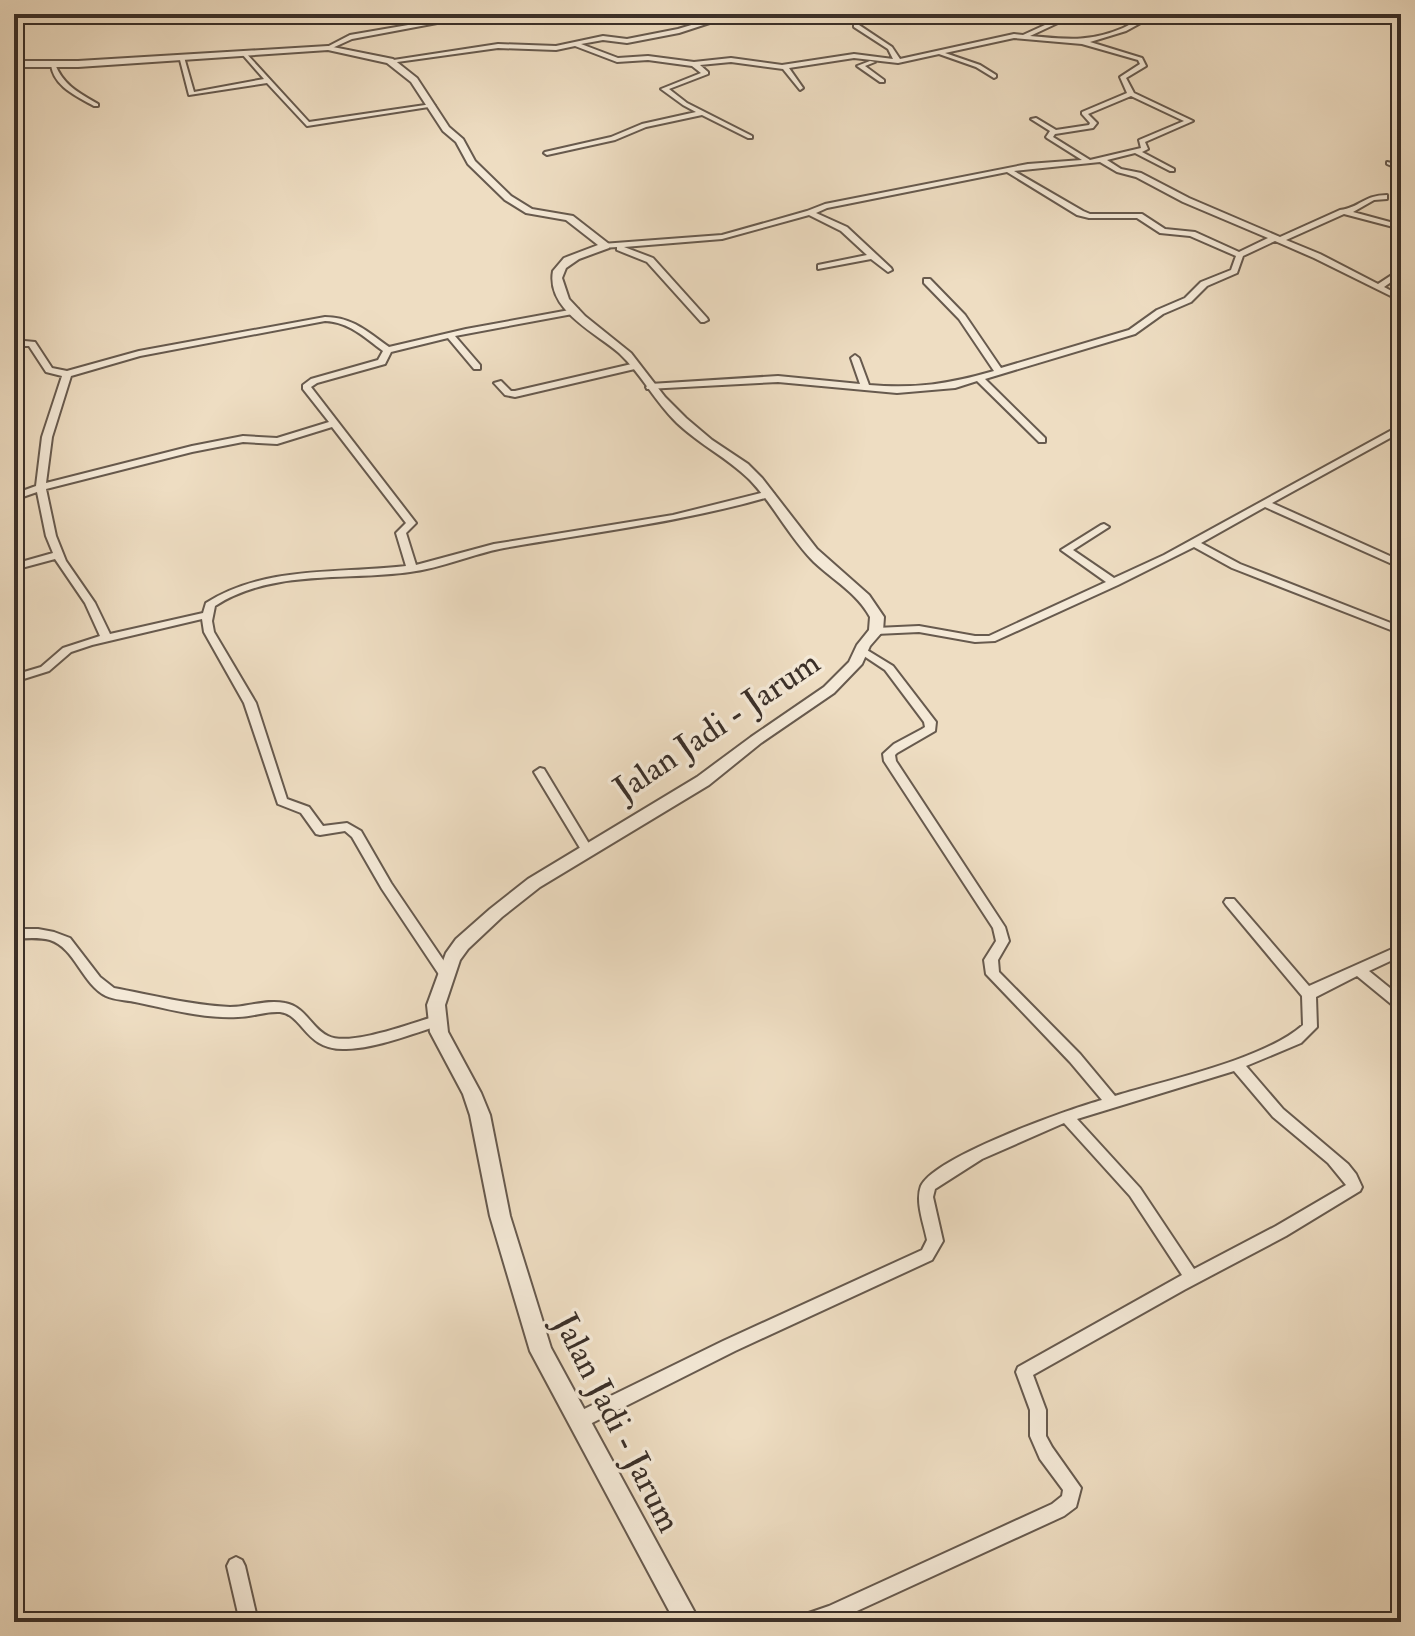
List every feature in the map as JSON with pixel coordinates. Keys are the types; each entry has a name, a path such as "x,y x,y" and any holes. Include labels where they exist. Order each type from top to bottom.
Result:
{"street":[{"path":"328,48 345,38 482,14"},
{"path":"622,41 679,31 734,14"},
{"path":"851,14 857,18 856,26 890,48 898,61"},
{"path":"575,44 617,60 656,58 694,64 731,60 785,67 847,56 898,61 1024,36 1074,14"},
{"path":"1083,42 1124,30 1154,14"},
{"path":"1024,36 1083,42 1131,55 1144,64 1123,77 1131,94 1190,121 1141,141 1147,148 1102,160 1049,163 825,206 722,237 607,246 568,261 559,270 557,278 561,292 575,311 636,366 673,413 706,442 739,463 769,494 813,553 873,608 877,617 876,631 919,629 991,639 1194,543 1401,428"},
{"path":"14,64 53,65 328,48 390,61 498,46 556,48 605,38 622,41 656,58"},
{"path":"244,53 307,124 432,106"},
{"path":"941,54 978,66 994,76"},
{"path":"181,57 191,94 266,81"},
{"path":"390,61 414,80 448,132 460,141 471,162 508,198 529,211 569,218 607,246 650,260 704,320"},
{"path":"876,61 860,66 882,81"},
{"path":"694,64 706,73 664,91 750,137"},
{"path":"53,65 54,74 62,83 96,105"},
{"path":"785,67 800,88"},
{"path":"1089,162 1048,136 1054,132 1091,127 1094,123 1084,113 1131,94"},
{"path":"547,153 613,139 644,125 703,113"},
{"path":"1034,119 1054,132"},
{"path":"1137,152 1172,170"},
{"path":"1102,160 1119,171 1138,175 1401,299"},
{"path":"1389,163 1401,168"},
{"path":"1008,170 1080,213 1101,217 1139,216 1163,231 1192,234 1239,255 1348,212 1372,198 1384,197"},
{"path":"1348,212 1401,227"},
{"path":"810,213 844,229 888,270"},
{"path":"650,387 778,379 927,389 979,378 1132,332 1160,312 1188,300 1204,284 1234,271 1239,255"},
{"path":"821,267 873,256"},
{"path":"1378,287 1401,271"},
{"path":"927,281 962,317 1000,373"},
{"path":"14,343 32,344 48,370 67,374 139,354 325,319 345,320 387,350 575,311"},
{"path":"450,335 477,367"},
{"path":"387,350 382,362 307,385 333,424 373,469 411,523 401,533 412,569"},
{"path":"855,358 865,387"},
{"path":"498,383 508,393 515,394 636,366"},
{"path":"67,374 47,437 41,488 58,555 69,576 90,603 106,637"},
{"path":"979,378 1042,440"},
{"path":"14,497 192,449 243,439 277,441 333,424"},
{"path":"445,973 386,886 357,834 347,827 320,831 305,810 282,801 250,703 215,644 208,615 212,603 254,586 310,577 412,569 496,547 726,506 769,494"},
{"path":"1265,504 1401,565"},
{"path":"1104,527 1066,550 1114,583"},
{"path":"1194,543 1236,566 1401,631"},
{"path":"14,567 58,555"},
{"path":"14,679 45,669 67,650 106,637 208,615"},
{"name":"Jalan Jadi - Jarum","path":"688,1622 541,1351 500,1216 480,1115 436,1021 436,1005 445,973 462,944 496,913 534,883 703,781 829,690 855,664 876,631"},
{"path":"862,650 889,668 930,722 931,728 926,733 894,748 889,754 890,761 999,927 1003,941 991,960 993,974 1075,1058 1112,1102"},
{"path":"540,772 587,850"},
{"path":"578,1421 729,1346 927,1255 935,1241 926,1197 929,1186 978,1155 1066,1116 1237,1065 1307,1033 1310,1027 1309,995 1230,902"},
{"path":"14,934 53,934 65,941 99,985 110,992 211,1011 236,1013 282,1007 292,1010 321,1039 329,1042 344,1044 365,1041 436,1021"},
{"path":"1309,995 1401,950"},
{"path":"1359,970 1401,1004"},
{"path":"806,1622 831,1614 957,1557 1058,1510 1070,1501 1072,1488 1046,1453 1038,1436 1038,1410 1024,1372 1355,1187 1340,1167 1280,1115 1237,1065"},
{"path":"1066,1116 1135,1192 1192,1278"},
{"path":"236,1566 249,1622"}]}
